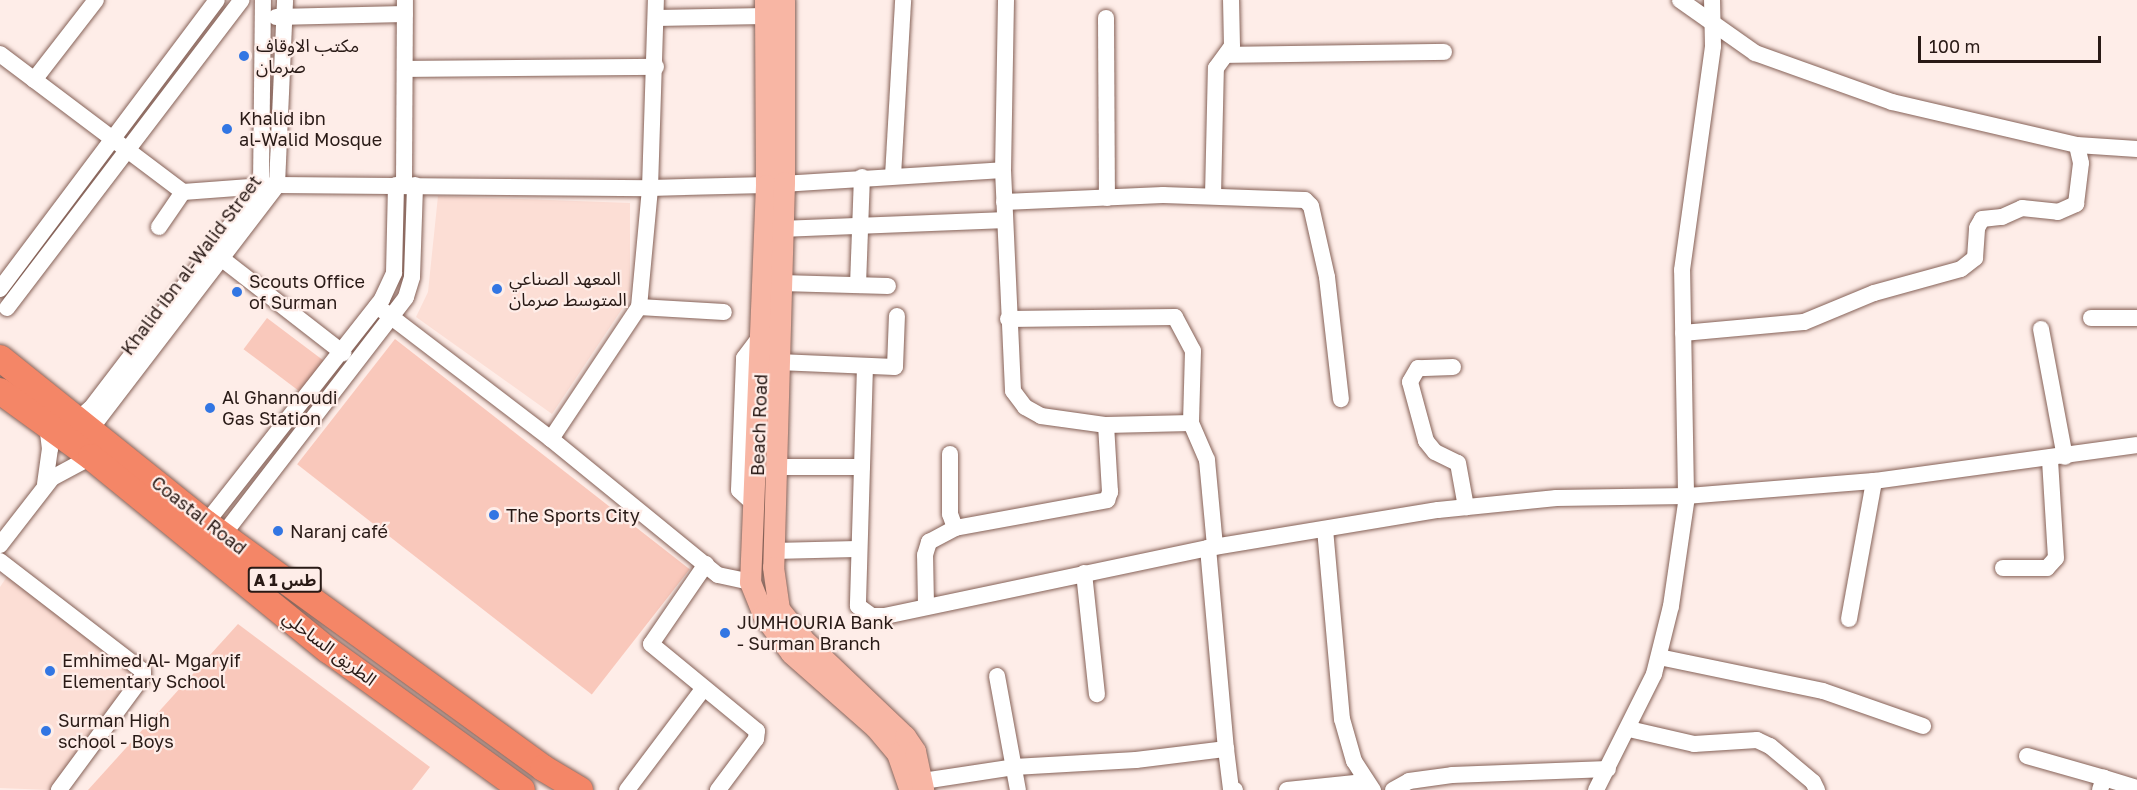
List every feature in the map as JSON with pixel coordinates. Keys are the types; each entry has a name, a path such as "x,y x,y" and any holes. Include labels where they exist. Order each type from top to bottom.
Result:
{"highway":[{"name":"Coastal Road","path":"0,357 214,529 543,768 580,790"},
{"name":"الطريق الساحلي","path":"0,391 91,458 328,650 522,790"}],"main road":[{"name":"Beach Road","path":"784,0 775,184 762,334 756,506 750,582 763,615 791,653 875,727 897,753 919,787"},
{"name":"Beach Road","path":"765,8 775,184 782,229 773,551 779,609 803,639 905,736 915,751 919,787"}],"street":[{"path":"0,289 217,0"},
{"path":"8,308 242,0"},
{"path":"550,439 639,307 650,188 656,67 656,0"},
{"path":"893,176 903,0"},
{"path":"1006,0 1003,170 1010,381 1025,407 1041,416 1107,425 1191,423"},
{"path":"1213,196 1216,68 1227,55 1233,32 1231,0"},
{"path":"1680,0 1713,27 1773,61 1892,102 2077,146 2137,149"},
{"path":"1596,790 1629,729 1659,657 1686,495 1682,270 1713,27 1712,0"},
{"path":"34,80 94,1"},
{"path":"214,529 392,317 406,297 412,277 405,185 405,7 263,8"},
{"name":"Khalid ibn al-Walid Street","path":"137,358 269,185 263,8"},
{"name":"Khalid ibn al-Walid Street","path":"83,425 221,258 269,185 285,8"},
{"path":"656,18 765,8"},
{"path":"1106,18 1107,198"},
{"path":"1227,55 1444,52"},
{"path":"0,54 183,192 269,185 650,188 775,184 1003,170"},
{"path":"406,69 656,67"},
{"path":"1683,333 1804,322 1874,293 1961,269 1975,258 1977,228 1982,219 2002,217 2022,208 2058,212 2076,204 2081,183 2077,146"},
{"path":"858,285 862,177"},
{"path":"214,529 377,306 394,273 405,185"},
{"path":"159,227 183,192"},
{"path":"1004,202 1213,196 1308,201 1328,277 1341,399"},
{"path":"782,229 1005,220"},
{"path":"221,258 344,354"},
{"path":"781,283 888,286"},
{"path":"377,306 550,439 724,579 750,582"},
{"path":"639,307 724,312"},
{"path":"778,362 896,366 897,316"},
{"path":"1008,319 1175,317 1193,351 1191,423 1207,460 1226,749 1232,790"},
{"path":"2091,318 2137,318"},
{"path":"2003,568 2047,568 2056,558 2058,458 2041,329"},
{"path":"865,366 857,549 858,606 862,612 885,616 926,605 1212,548 1466,507 1556,498 1686,495 1874,481 2058,458 2137,445"},
{"path":"1453,367 1418,368 1410,382 1426,441 1435,452 1458,463 1466,507"},
{"path":"45,484 50,461 47,425"},
{"path":"926,605 927,545 955,528 1107,500 1110,492 1107,425"},
{"path":"950,454 950,514 955,528"},
{"path":"0,545 45,484 66,467 91,458"},
{"path":"775,467 862,467"},
{"path":"1849,619 1874,481"},
{"path":"1287,790 1369,786 1342,719 1325,530"},
{"path":"773,551 857,549"},
{"path":"0,561 143,671 143,676 59,790"},
{"path":"706,564 651,644 757,731 756,739 718,790"},
{"path":"1084,573 1097,694"},
{"path":"1659,657 1822,691 1923,726"},
{"path":"997,676 1018,790"},
{"path":"627,790 703,689"},
{"path":"1629,729 1694,744 1756,740 1813,782 1817,790"},
{"path":"919,787 1014,767 1136,760 1226,749"},
{"path":"2027,756 2102,784 2137,788"},
{"path":"1393,790 1409,781 1452,775 1608,769"}],"shaded area":[{"path":"438,196 630,203 630,297 552,414 416,317 428,292"},
{"path":"267,318 326,363 303,394 244,349"},
{"name":"The Sports City","path":"395,339 690,569 592,695 297,464"},
{"name":"Surman High school - Boys","path":"8,575 135,674 50,790 0,788 0,587"},
{"path":"238,624 430,767 412,790 88,790"}],"place":[{"name":"مكتب الاوقاف صرمان","path":"244,56"},
{"name":"Khalid ibn al-Walid Mosque","path":"227,129"},
{"name":"المعهد الصناعي المتوسط صرمان","path":"497,289"},
{"name":"Scouts Office of Surman","path":"237,292"},
{"name":"Al Ghannoudi Gas Station","path":"210,408"},
{"name":"The Sports City","path":"494,515"},
{"name":"Naranj café","path":"278,531"},
{"name":"JUMHOURIA Bank - Surman Branch","path":"725,633"},
{"name":"Emhimed Al- Mgaryif Elementary School","path":"50,671"},
{"name":"Surman High school - Boys","path":"46,731"}]}
